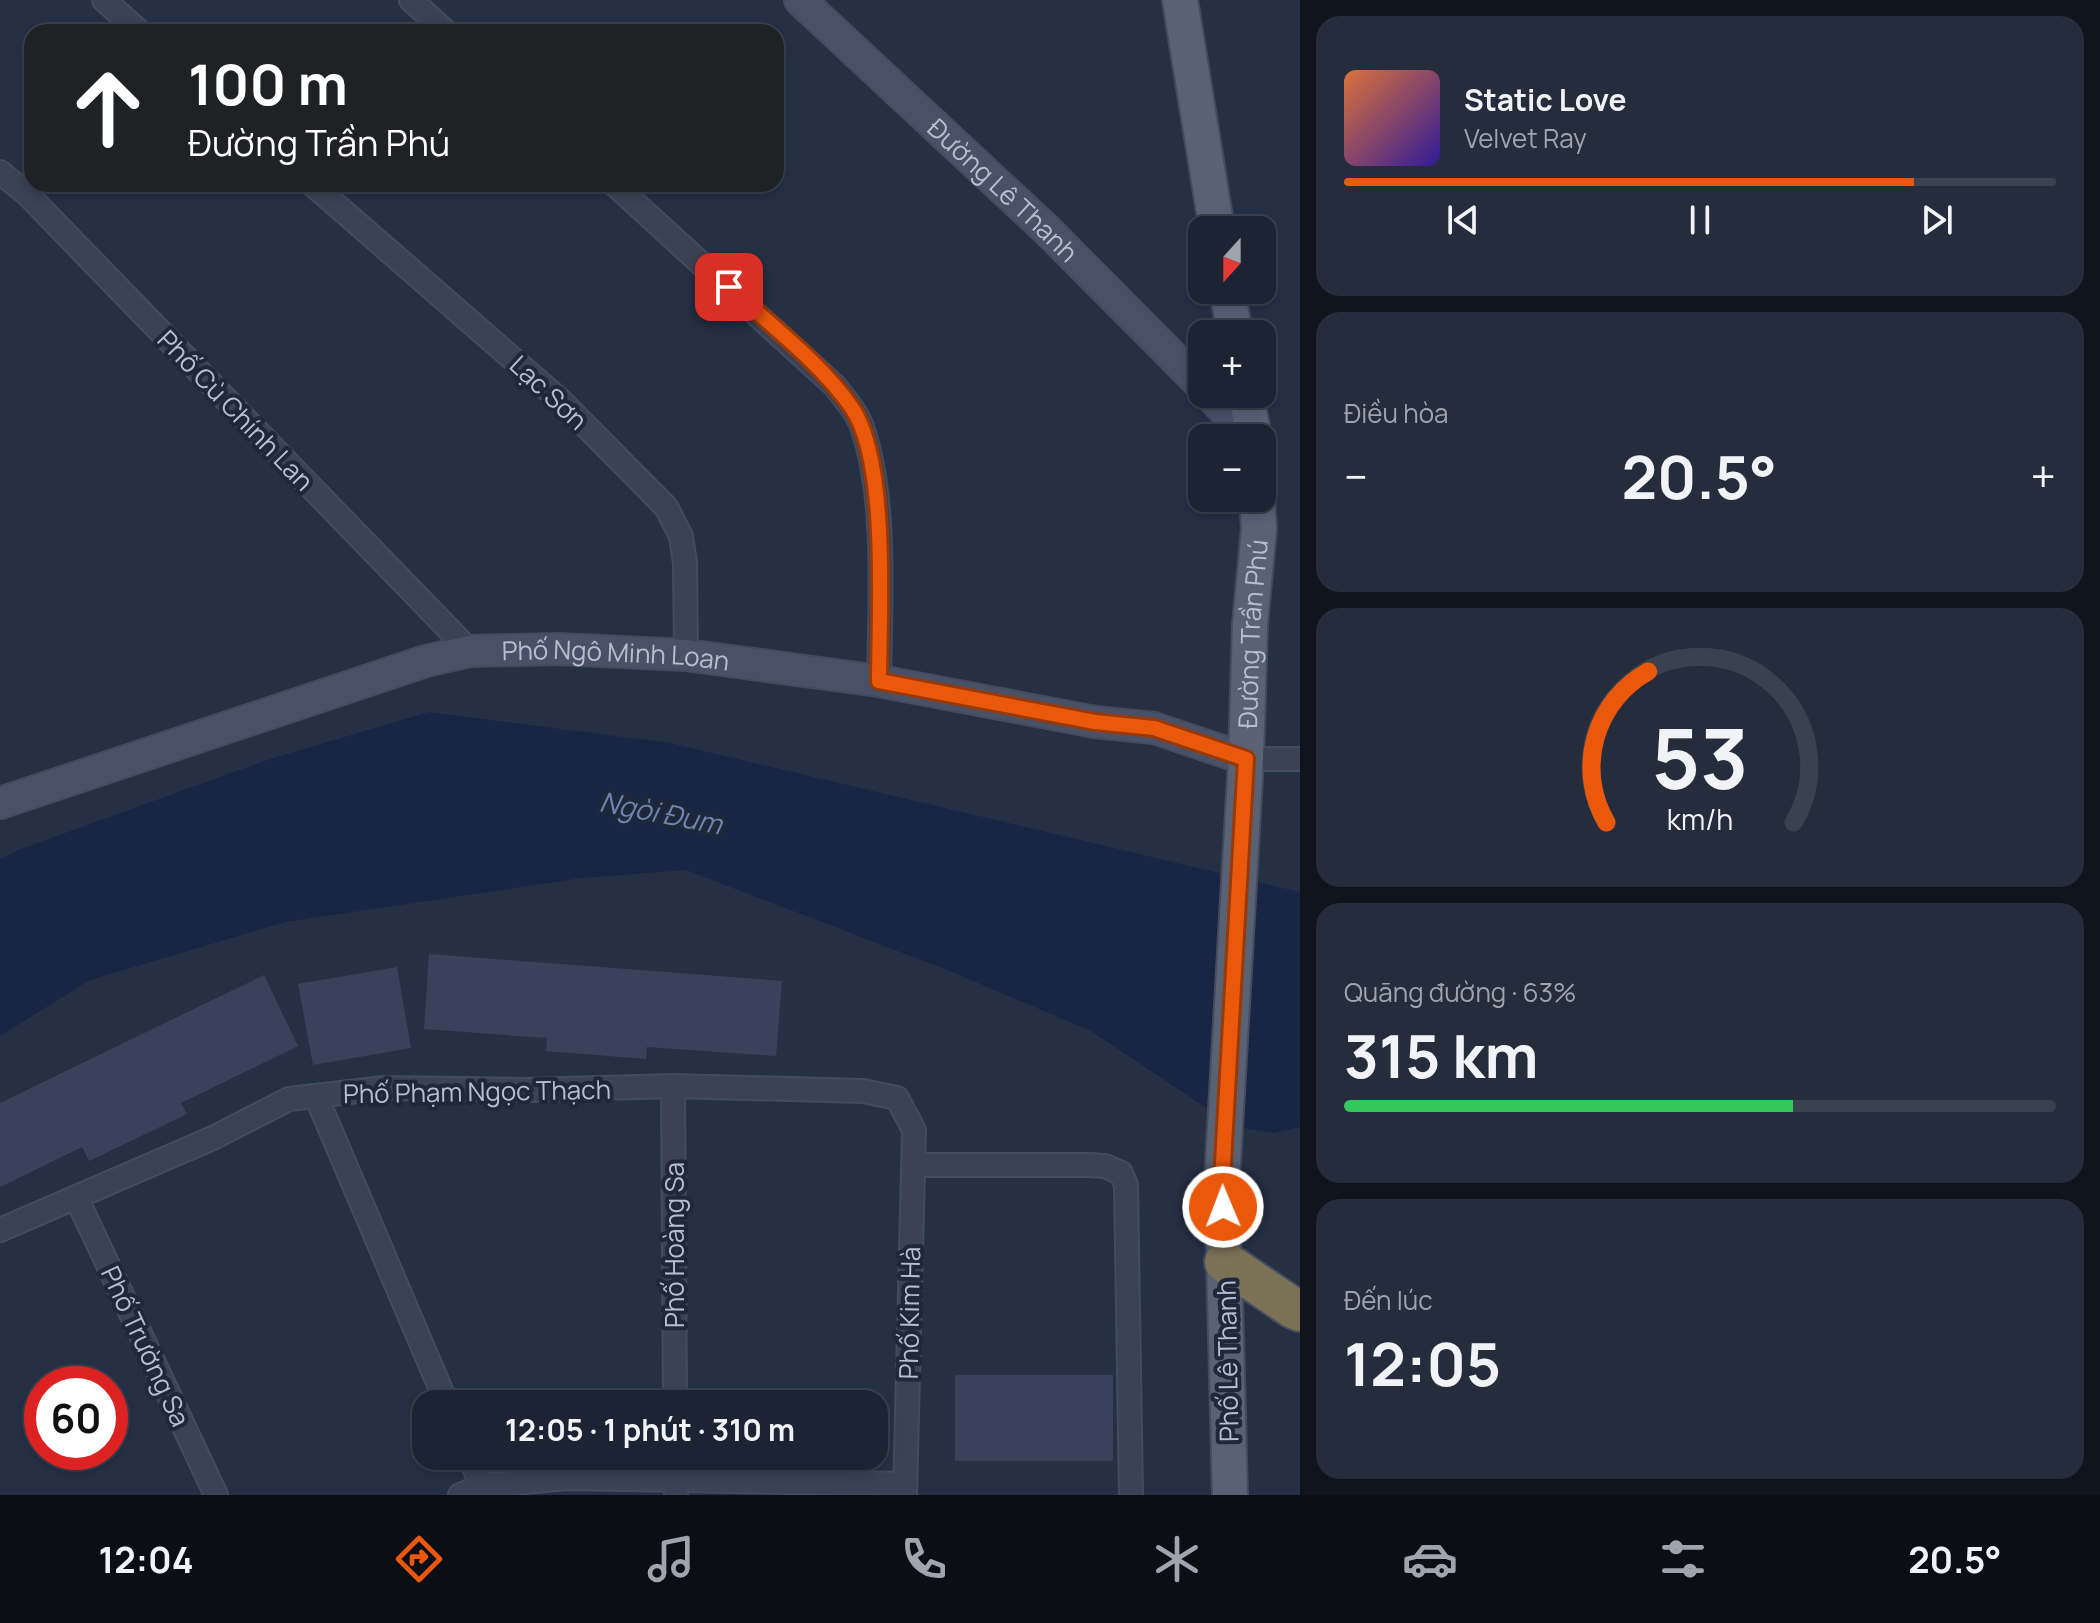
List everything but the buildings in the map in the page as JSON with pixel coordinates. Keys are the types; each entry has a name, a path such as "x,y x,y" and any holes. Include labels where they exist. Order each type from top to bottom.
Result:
{"highway":[{"path":"1225,1262 1300,1311"}],"main road":[{"name":"Đường Lê Thanh","path":"800,0 1046,229 1188,372"},
{"path":"1180,0 1215,216"},
{"path":"1223,408 1238,424"},
{"name":"Đường Trần Phú","path":"1222,1180 1258,512"},
{"name":"Phố Ngô Minh Loan","path":"0,803 426,661 470,651 558,649 686,655 879,681 1095,722 1154,728 1246,759"},
{"name":"Phố Lê Thanh","path":"1222,1180 1230,1495"}],"street":[{"path":"104,0 131,24"},
{"path":"411,0 437,24"},
{"name":"Phố Cù Chính Lan","path":"0,172 24,192"},
{"name":"Phố Cù Chính Lan","path":"25,192 470,651"},
{"name":"Lạc Sơn","path":"321,192 560,400 666,507 681,536 683,549 686,655"},
{"path":"623,192 835,386 862,427 876,491 880,567 879,681"},
{"path":"1246,759 1300,759"},
{"name":"Phố Phạm Ngọc Thạch","path":"0,1230 213,1138 289,1099 384,1088 529,1090 673,1086 863,1091 897,1098 914,1130"},
{"name":"Phố Hoàng Sa","path":"673,1086 675,1390"},
{"path":"316,1096 441,1390"},
{"name":"Phố Kim Hà","path":"905,1490 914,1130"},
{"path":"913,1165 1090,1165 1105,1166 1121,1173 1126,1185 1131,1495"},
{"name":"Phố Trường Sa","path":"76,1197 216,1495"},
{"path":"475,1470 482,1486"},
{"path":"460,1495 482,1486 567,1478 676,1488 905,1490"}],"water":[{"name":"Ngòi Đum","path":"429,712 670,743 1300,892 1300,1127 1274,1133 1235,1127 1091,1031 947,970 686,870 582,878 285,922 90,980 0,1036 0,859 270,759"}],"route":[{"path":"729,287 835,386 862,427 876,491 880,567 879,681 1095,722 1154,728 1246,759 1223,1207"}]}
